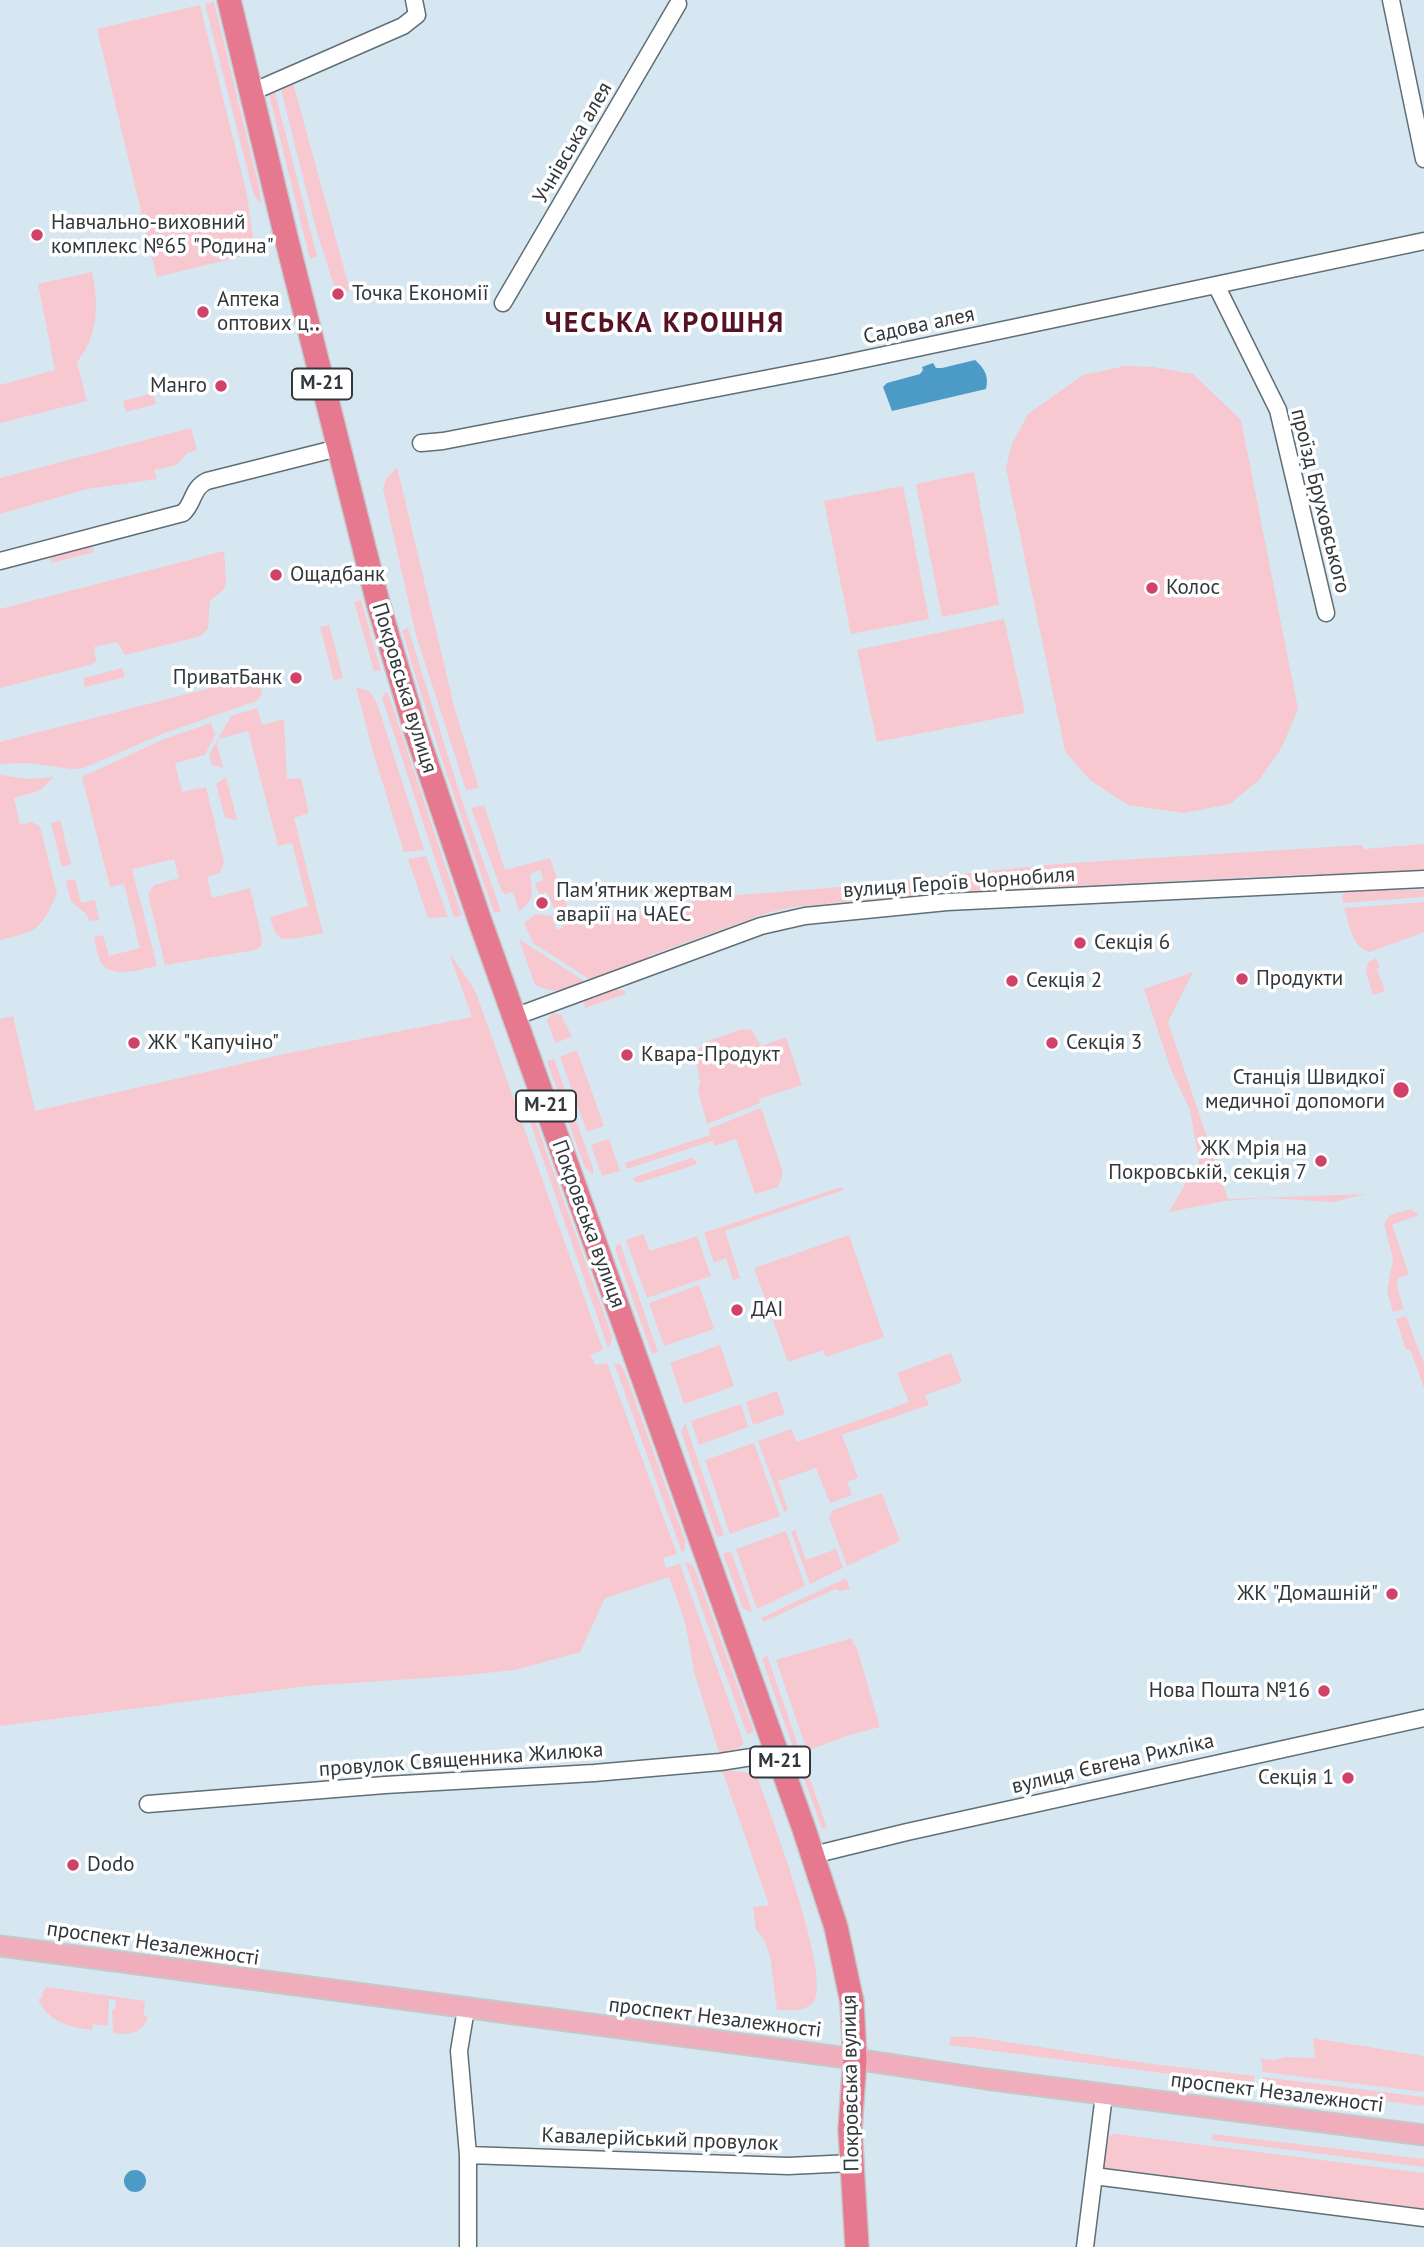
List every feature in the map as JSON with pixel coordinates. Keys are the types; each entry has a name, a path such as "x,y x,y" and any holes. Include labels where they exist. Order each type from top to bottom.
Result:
{"highway":[{"name":"Покровська вулиця","path":"229,0 338,448 378,603 416,732 514,1017 813,1855 836,1927 848,1974 855,2059 850,2129 857,2247"}],"main road":[{"name":"проспект Незалежності","path":"0,1946 855,2059 1104,2095 1424,2135"}],"street":[{"path":"252,92 403,26 417,16 414,0"},
{"path":"1391,0 1424,159"},
{"name":"Учнівська алея","path":"503,303 678,4"},
{"name":"Садова алея","path":"421,443 832,366 1424,241"},
{"name":"проїзд Бруховського","path":"1216,285 1278,410 1326,613"},
{"path":"0,561 183,513 189,508 197,488 207,481 338,448"},
{"name":"вулиця Героїв Чорнобиля","path":"514,1017 761,926 805,916 947,902 1424,879"},
{"name":"вулиця Євгена Рихліка","path":"813,1855 1424,1718"},
{"name":"провулок Священника Жилюка","path":"148,1804 385,1785 594,1773 720,1762 776,1753"},
{"path":"466,2009 459,2052 468,2155 468,2247"},
{"path":"1085,2247 1104,2095"},
{"name":"Кавалерійський провулок","path":"468,2155 788,2166 852,2163"},
{"path":"1094,2176 1424,2218"}],"shaded area":[{"path":"214,2 261,204 254,196 205,4"},
{"path":"200,5 247,195 255,253 157,277 97,29"},
{"path":"293,83 350,290 337,295 316,229 281,89"},
{"path":"274,89 317,256 310,259 269,95"},
{"path":"92,272 96,296 93,331 77,362 87,401 0,423 0,385 55,370 38,284"},
{"name":"Колос","path":"1125,366 1154,367 1193,374 1241,420 1298,709 1282,747 1259,780 1230,804 1184,813 1128,805 1090,780 1065,751 1006,468 1012,444 1028,414 1083,375"},
{"path":"153,393 156,404 126,412 123,401"},
{"path":"191,428 197,450 187,453 177,465 154,470 157,479 87,489 0,514 0,478"},
{"path":"397,467 455,710 479,788 466,790 416,635 383,489 386,479"},
{"path":"974,472 999,605 942,617 916,484"},
{"path":"903,486 929,619 851,634 824,501"},
{"path":"92,545 94,552 52,563 50,555"},
{"path":"224,551 226,582 224,589 210,601 208,628 201,636 125,655 117,642 94,647 96,661 93,664 0,688 0,609"},
{"path":"361,600 381,671 374,671 354,602"},
{"path":"1004,619 1025,713 877,742 857,650"},
{"path":"329,625 343,678 334,681 320,627"},
{"path":"408,628 465,810 501,911 494,913 446,772 402,630"},
{"path":"122,668 125,677 85,687 83,678"},
{"path":"257,676 262,694 256,701 162,734 84,768 71,769 28,763 0,764 0,742"},
{"path":"356,687 369,691 377,703 424,850 404,852"},
{"path":"385,692 388,693 462,916 454,917 382,698"},
{"path":"257,708 262,725 284,719 287,779 301,778 309,813 294,818 323,933 284,939 274,929 270,917 308,906 292,843 278,846 248,731 219,739 217,744 223,768 212,765 209,755 231,716"},
{"path":"211,723 215,735 205,755 175,763 182,792 206,787 224,862 220,873 207,877 212,898 250,888 262,938 261,946 255,950 165,965 148,894 154,885 179,878 174,859 132,869 157,966 128,972 107,969 100,961 94,937 103,935 109,956 140,948 124,884 110,887 82,777 164,739"},
{"path":"0,775 29,779 54,777 39,791 14,798 20,825 32,822 40,827 57,894 37,927 0,940"},
{"path":"226,777 237,820 225,818 216,784"},
{"path":"484,805 505,870 550,858 573,925 713,897 1057,864 1362,845 1364,849 1424,844 1424,871 1314,879 1314,874 939,893 793,907 767,913 649,956 641,963 592,981 533,943 524,923 536,914 552,916 557,930 563,928 547,892 539,894 535,883 543,880 541,870 530,876 532,896 519,911 513,892 502,892 471,808"},
{"path":"60,820 71,864 62,867 51,823"},
{"path":"426,856 448,917 428,918 408,859"},
{"path":"75,879 81,903 95,900 99,920 90,921 71,901 66,881"},
{"path":"1424,890 1424,897 1343,903 1342,896 1345,892"},
{"path":"1424,902 1424,932 1370,952 1359,946 1355,940 1344,908"},
{"path":"519,939 587,983 555,991 535,985"},
{"path":"449,953 476,993 603,1350 590,1354 595,1365 607,1363 677,1554 663,1558 666,1568 680,1564 743,1741 742,1746 720,1756 694,1671 685,1622 669,1577 605,1598 580,1652 515,1670 307,1686 0,1726 0,1019 13,1016 35,1111 289,1053 472,1017"},
{"path":"1376,958 1385,991 1373,995 1366,972 1368,963"},
{"path":"1193,972 1168,1022 1228,1199 1366,1194 1333,1202 1265,1198 1224,1201 1169,1212 1199,1161 1190,1110 1171,1070 1144,989"},
{"path":"613,989 623,990 626,994 585,1008 584,999"},
{"path":"553,1013 561,1015 572,1037 555,1043 547,1020"},
{"path":"743,1029 752,1030 761,1046 786,1037 802,1085 759,1099 760,1103 707,1124 698,1090 700,1082 695,1054 705,1042"},
{"path":"577,1050 604,1126 587,1132 560,1057"},
{"path":"554,1059 593,1168 593,1175 584,1166 547,1061"},
{"path":"526,1095 612,1336 608,1348 521,1096"},
{"path":"761,1108 782,1169 778,1187 755,1194 736,1139 715,1146 712,1141 627,1169 625,1163 710,1135 709,1129"},
{"path":"609,1139 620,1171 602,1176 591,1145"},
{"path":"691,1158 697,1161 695,1165 638,1183 633,1180 635,1177"},
{"path":"841,1187 843,1190 725,1231 740,1278 733,1280 726,1258 714,1263 704,1233"},
{"path":"1411,1209 1419,1215 1392,1225 1409,1274 1398,1278 1397,1287 1404,1309 1393,1312 1387,1291 1393,1259 1384,1224 1390,1215"},
{"path":"643,1234 650,1251 697,1236 711,1276 647,1298 626,1240"},
{"path":"849,1235 884,1337 826,1357 823,1350 788,1362 754,1268"},
{"path":"620,1243 658,1352 652,1354 616,1252 616,1246"},
{"path":"699,1285 714,1329 664,1346 649,1303"},
{"path":"1406,1316 1424,1364 1424,1388 1410,1349 1406,1350 1396,1319"},
{"path":"720,1345 734,1386 684,1404 670,1363"},
{"path":"951,1353 962,1382 925,1395 929,1405 842,1435 858,1478 847,1482 852,1495 830,1503 816,1468 778,1481 788,1510 784,1512 758,1441 791,1429 797,1442 909,1402 897,1373"},
{"path":"614,1363 620,1364 624,1370 685,1540 682,1553"},
{"path":"777,1391 785,1414 753,1425 746,1402"},
{"path":"741,1404 748,1427 699,1445 691,1421"},
{"path":"685,1423 724,1535 717,1537 681,1432"},
{"path":"754,1443 780,1516 730,1534 705,1460"},
{"path":"882,1493 900,1541 847,1566 829,1518 833,1510"},
{"path":"795,1530 806,1560 836,1549 843,1568 810,1584 791,1532"},
{"path":"786,1531 805,1586 757,1609 736,1549"},
{"path":"731,1551 751,1612 743,1609 723,1554"},
{"path":"685,1562 695,1569 754,1732 747,1734"},
{"path":"846,1578 850,1589 835,1589 763,1622 761,1618"},
{"path":"852,1638 880,1727 807,1751 776,1660"},
{"path":"767,1655 801,1754 796,1756 762,1659"},
{"path":"804,1762 827,1828 822,1829 799,1764"},
{"path":"722,1770 753,1773 757,1776 797,1893 815,1962 817,1988 813,2003 805,2008 777,2010 770,1955 756,1930 753,1907 769,1905"},
{"path":"47,1987 145,2001 144,2016 148,2017 139,2030 124,2034 113,2033 112,2010 115,2010 116,2000 109,1999 108,2026 93,2024 92,2030 67,2025 53,2018 42,2007 38,1999 42,1998"},
{"path":"951,2037 975,2037 1144,2063 1255,2076 1253,2085 949,2045"},
{"path":"1313,2038 1424,2056 1424,2092 1263,2072 1261,2059 1315,2058"},
{"path":"1263,2077 1424,2097 1424,2106 1262,2086"},
{"path":"1116,2134 1424,2173 1424,2211 1103,2172 1109,2136"},
{"path":"1213,2134 1424,2159 1424,2167 1212,2140"}],"water":[{"path":"975,360 985,373 986,389 892,411 883,387 887,383 920,374 922,367 933,363 936,368 942,368"},
{"path":"135,2170 145,2177 146,2181 139,2191 135,2192 125,2185 124,2181 131,2171"}],"place":[{"name":"Навчально-виховний комплекс №65 \"Родина\"","path":"37,235"},
{"name":"Точка Економії","path":"338,294"},
{"name":"Аптека оптових ц‥","path":"203,312"},
{"name":"Манго","path":"221,386"},
{"name":"Ощадбанк","path":"276,575"},
{"name":"Колос","path":"1152,588"},
{"name":"ПриватБанк","path":"296,678"},
{"name":"Пам'ятник жертвам аварії на ЧАЕС","path":"542,903"},
{"name":"Секція 6","path":"1080,943"},
{"name":"Продукти","path":"1242,979"},
{"name":"Секція 2","path":"1012,981"},
{"name":"ЖК \"Капучіно\"","path":"134,1043"},
{"name":"Секція 3","path":"1052,1043"},
{"name":"Квара-Продукт","path":"627,1055"},
{"name":"Станція Швидкої медичної допомоги","path":"1401,1090"},
{"name":"ЖК Мрія на Покровській, секція 7","path":"1321,1161"},
{"name":"ДАІ","path":"737,1310"},
{"name":"ЖК \"Домашній\"","path":"1392,1594"},
{"name":"Нова Пошта №16","path":"1324,1691"},
{"name":"Секція 1","path":"1348,1778"},
{"name":"Dodo","path":"73,1865"}],"district":[{"name":"ЧЕСЬКА КРОШНЯ","path":"665,324"}]}
